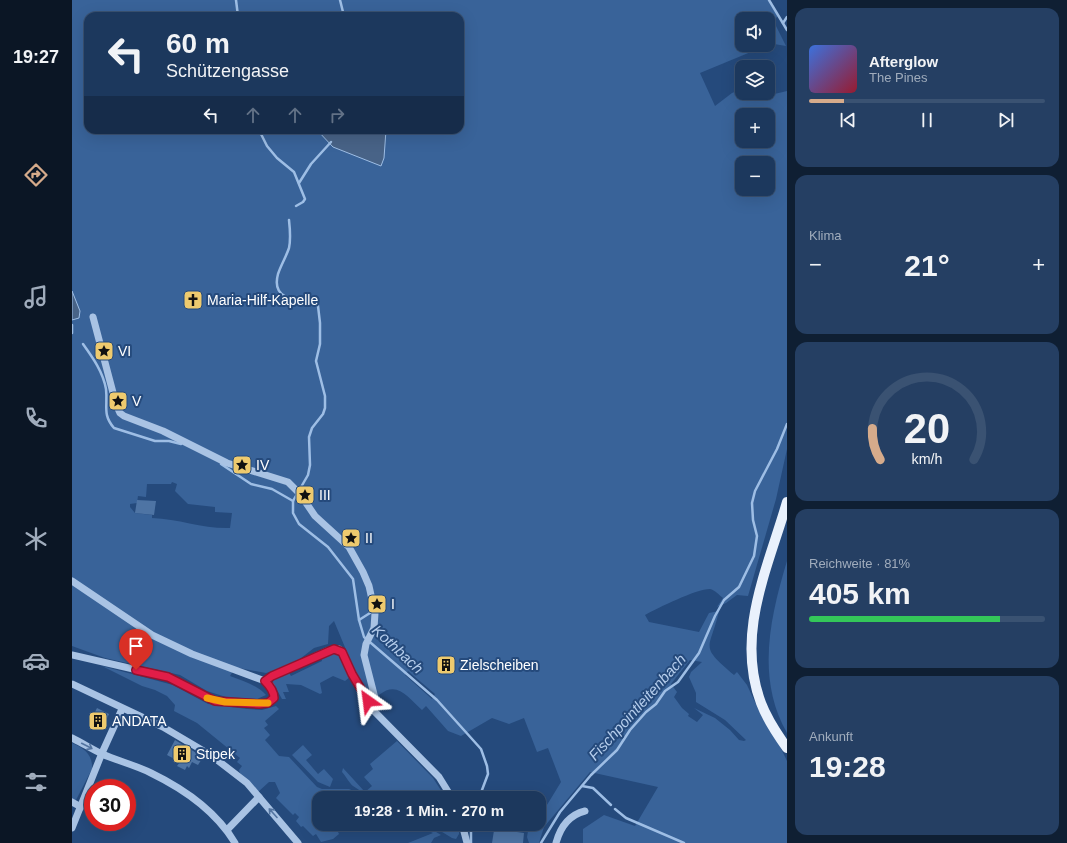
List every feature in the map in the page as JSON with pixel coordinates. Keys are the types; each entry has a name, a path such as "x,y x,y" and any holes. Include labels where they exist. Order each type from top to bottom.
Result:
{"main road":[{"path":"787,502 762,575 756,600 752,646 756,686 761,703 772,726 787,748"}],"street":[{"path":"93,318 116,404 122,415 169,434 227,463 253,472 281,479 293,486 315,516 352,551 369,586 375,611 374,628 368,641 365,662 376,702 373,710"},
{"path":"72,582 152,635 192,654 265,681 271,686 274,694 272,701 259,704 225,702 206,698 168,677 72,655"},
{"path":"265,681 272,676 327,651 339,650 342,652 352,674 373,710 439,777 448,791"},
{"path":"72,684 122,709 163,727 212,756 247,783 298,843"},
{"path":"72,828 102,753 122,709"},
{"path":"72,738 102,753 150,772 169,783 200,804 227,830 235,843"},
{"path":"227,830 259,797"},
{"path":"72,802 81,807"},
{"path":"556,843 561,828 574,816 585,811"},
{"path":"464,831 467,843"}],"shaded area":[{"path":"72,0 768,0 778,16 775,19 775,12 735,12 735,52 751,52 700,73 715,106 735,92 735,100 775,100 775,94 787,91 787,449 776,499 748,596 737,595 726,603 717,607 723,598 715,591 710,589 704,590 677,599 645,615 649,622 699,632 709,613 719,611 710,641 711,652 715,658 734,675 737,672 747,685 762,717 777,740 787,761 787,843 583,843 583,829 604,815 635,826 658,787 590,772 546,825 546,807 561,782 548,748 537,752 524,718 509,724 492,718 461,736 448,731 426,706 422,710 402,692 397,690 391,689 379,695 377,709 362,688 334,621 329,626 328,644 314,648 292,665 266,673 239,668 233,671 230,676 254,686 266,695 257,699 226,697 207,691 180,675 105,658 72,646","holes":["172,482 177,484 175,491 188,504 215,507 215,512 232,513 230,528 211,527 152,518 152,515 135,513 130,507 130,504 137,503 138,496 146,497 147,484 171,484","690,660 702,662 691,672 689,677 696,693 696,702 725,720 746,740 739,740 730,730 715,718 694,708 703,715 697,722 688,716 689,714 682,708 674,697 677,692 671,684","408,671 435,694 432,699 405,675"]},
{"path":"775,24 786,46 775,44"},
{"path":"321,134 386,134 384,158 381,166 333,147"},
{"path":"72,291 80,311 79,318 72,320"},
{"path":"787,561 787,733 777,712 772,691 769,670 769,648 775,604"},
{"path":"335,652 339,655 350,677 345,681 333,676 320,683 322,693 320,694 301,685 286,684 289,692 283,692 286,699 282,699 273,683 273,678 288,671 291,676 322,661 321,656"},
{"path":"102,666 173,685 208,704 262,710 276,706 279,709 265,721 268,725 264,728 270,735 265,740 279,756 289,757 317,787 322,789 349,789 354,791 312,791 312,831 338,831 339,834 333,839 321,842 316,834 313,836 303,826 301,827 296,821 299,817 295,813 293,815 276,798 280,793 275,782 269,782 258,792 240,773 239,770 242,766 237,762 240,758 197,723 174,711 175,705 167,696 142,686"},
{"path":"397,741 433,778 441,791 366,791 372,786 364,777 373,769 370,764"},
{"path":"72,743 87,753 91,760 92,769 87,779 84,779 84,784 76,800 72,800"},
{"path":"303,745 312,755 306,760 318,774 324,769 333,779 330,787 318,782 292,755"},
{"path":"343,768 364,791 361,791 350,783 342,772"},
{"path":"429,831 434,831 441,835 434,838 431,843 408,843 433,833"},
{"path":"440,831 459,831 456,839"},
{"path":"528,831 543,831 539,843 529,843 527,837"}],"building":[{"path":"137,500 156,501 154,515 135,513"},
{"name":"ANDATA","path":"97,708 109,714 102,730 89,724"},
{"name":"Stipek","path":"175,740 203,757 198,765 192,762 189,768 187,766 185,770 177,766 180,762 167,755"},
{"path":"494,831 524,833 523,843 492,843"}],"waterway":[{"name":"Kothbach","path":"236,0 238,12"},
{"name":"Kothbach","path":"340,0 343,12"},
{"path":"769,0 787,30"},
{"path":"783,23 787,17"},
{"name":"Kothbach","path":"261,134 267,146 277,158 294,172 305,199 296,206"},
{"name":"Kothbach","path":"299,183 311,164 331,142"},
{"name":"Kothbach","path":"289,220 290,245 278,274 278,289 281,294 286,297 313,301 318,306 320,344 316,361 325,396 325,408 323,414 312,428 309,437 310,465 308,475 293,501 293,513 299,524 328,547 353,579 359,620 364,637 437,700 481,749 488,774 482,791"},
{"path":"72,325 72,333"},
{"path":"83,344 103,377 106,389 106,410 110,423 114,428 155,441 169,441 181,444"},
{"name":"Fischpointleitenbach","path":"541,843 560,812 591,775 617,750 630,730 646,712 656,704 665,691 678,682 699,653 715,616 724,600 739,587 754,556 757,536 753,520 752,503 755,491 777,449 787,424"},
{"path":"221,464 251,484 272,489 293,501"},
{"path":"359,620 370,613"},
{"path":"582,786 593,788 611,805"},
{"path":"615,809 626,818 684,843"},
{"name":"Kothbach","path":"471,831 471,843"}],"slow traffic":[{"path":"207,698 225,702 250,704 268,703"}],"place":[{"name":"Maria-Hilf-Kapelle","path":"193,300"},
{"name":"VI","path":"104,351"},
{"name":"V","path":"118,401"},
{"name":"IV","path":"242,465"},
{"name":"III","path":"305,495"},
{"name":"II","path":"351,538"},
{"name":"I","path":"377,604"},
{"name":"Zielscheiben","path":"446,665"},
{"name":"ANDATA","path":"98,721"},
{"name":"Stipek","path":"182,754"}],"route":[{"path":"136,670 168,677 180,682 206,698 215,701 259,704 268,703 274,698 271,686 265,681 272,676 334,649 342,652 352,674 368,701"}]}
